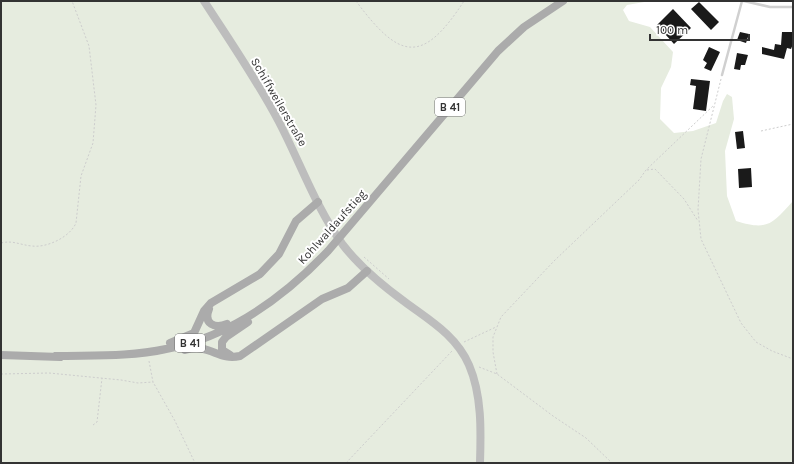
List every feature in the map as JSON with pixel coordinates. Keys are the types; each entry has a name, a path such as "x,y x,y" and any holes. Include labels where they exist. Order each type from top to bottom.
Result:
{"main road":[{"name":"Kohlwaldaufstieg","path":"56,356 144,352 188,344 226,328 268,304 293,285 328,251 498,51 524,27 563,1"},
{"path":"104,355 177,342 194,333 204,311 211,303 260,274 284,247 296,221 318,202"},
{"path":"56,356 74,358 148,357 199,347 224,357 234,358 251,350 322,299 348,288 367,271"},
{"path":"251,350 239,354 228,354 222,350 222,342 226,337 269,308 293,285"},
{"path":"228,294 208,310 206,317 208,322 212,325 225,325 268,304"},
{"name":"B 41","path":"1,355 56,356"}],"street":[{"name":"Schiffweilerstraße","path":"204,1 275,116 326,218 337,236 357,256 367,271 406,303 428,318 457,345 469,365 479,402 480,463"}],"lane":[{"path":"722,75 743,1 770,7 793,7"}],"path":[{"path":"1,242 12,241 34,246 45,245 74,230 81,176 93,143 96,105 89,46 72,1"},
{"path":"356,1 379,29 394,43 412,48 425,44 439,35 464,1"},
{"path":"722,75 701,159 699,222 701,239 741,323 756,342 772,351 793,359"},
{"path":"497,374 493,352 493,337 501,317 571,244 639,180 646,170 714,105"},
{"path":"760,131 793,124"},
{"path":"646,170 655,169 666,179 684,200 699,222"},
{"path":"357,256 393,284"},
{"path":"346,463 457,345 496,327"},
{"path":"148,357 153,382 175,420 195,463"},
{"path":"469,365 497,374 553,416 586,438 612,463"},
{"path":"1,374 49,372 138,383 153,382"},
{"path":"93,425 97,422 102,378"}],"shaded area":[{"path":"1,1 650,1 627,5 623,10 629,21 650,27 673,52 671,67 661,88 660,119 674,133 693,131 716,123 723,101 727,94 732,97 734,119 725,151 727,196 736,221 755,225 769,223 780,215 793,201 793,463 1,463"}],"building":[{"path":"699,2 719,22 711,30 691,9"},
{"path":"673,9 691,28 674,44 657,25"},
{"path":"740,32 749,34 746,43 737,40"},
{"path":"782,32 793,32 793,44 791,49 787,48 784,59 762,54 762,47 774,50 775,44 781,45"},
{"path":"709,47 720,52 711,71 704,68 707,63 703,60"},
{"path":"737,53 748,55 745,65 741,65 740,70 734,69"},
{"path":"691,79 710,81 706,111 693,109 696,86 690,85"},
{"path":"743,131 745,148 737,149 735,132"},
{"path":"751,168 752,187 739,188 738,169"}]}
